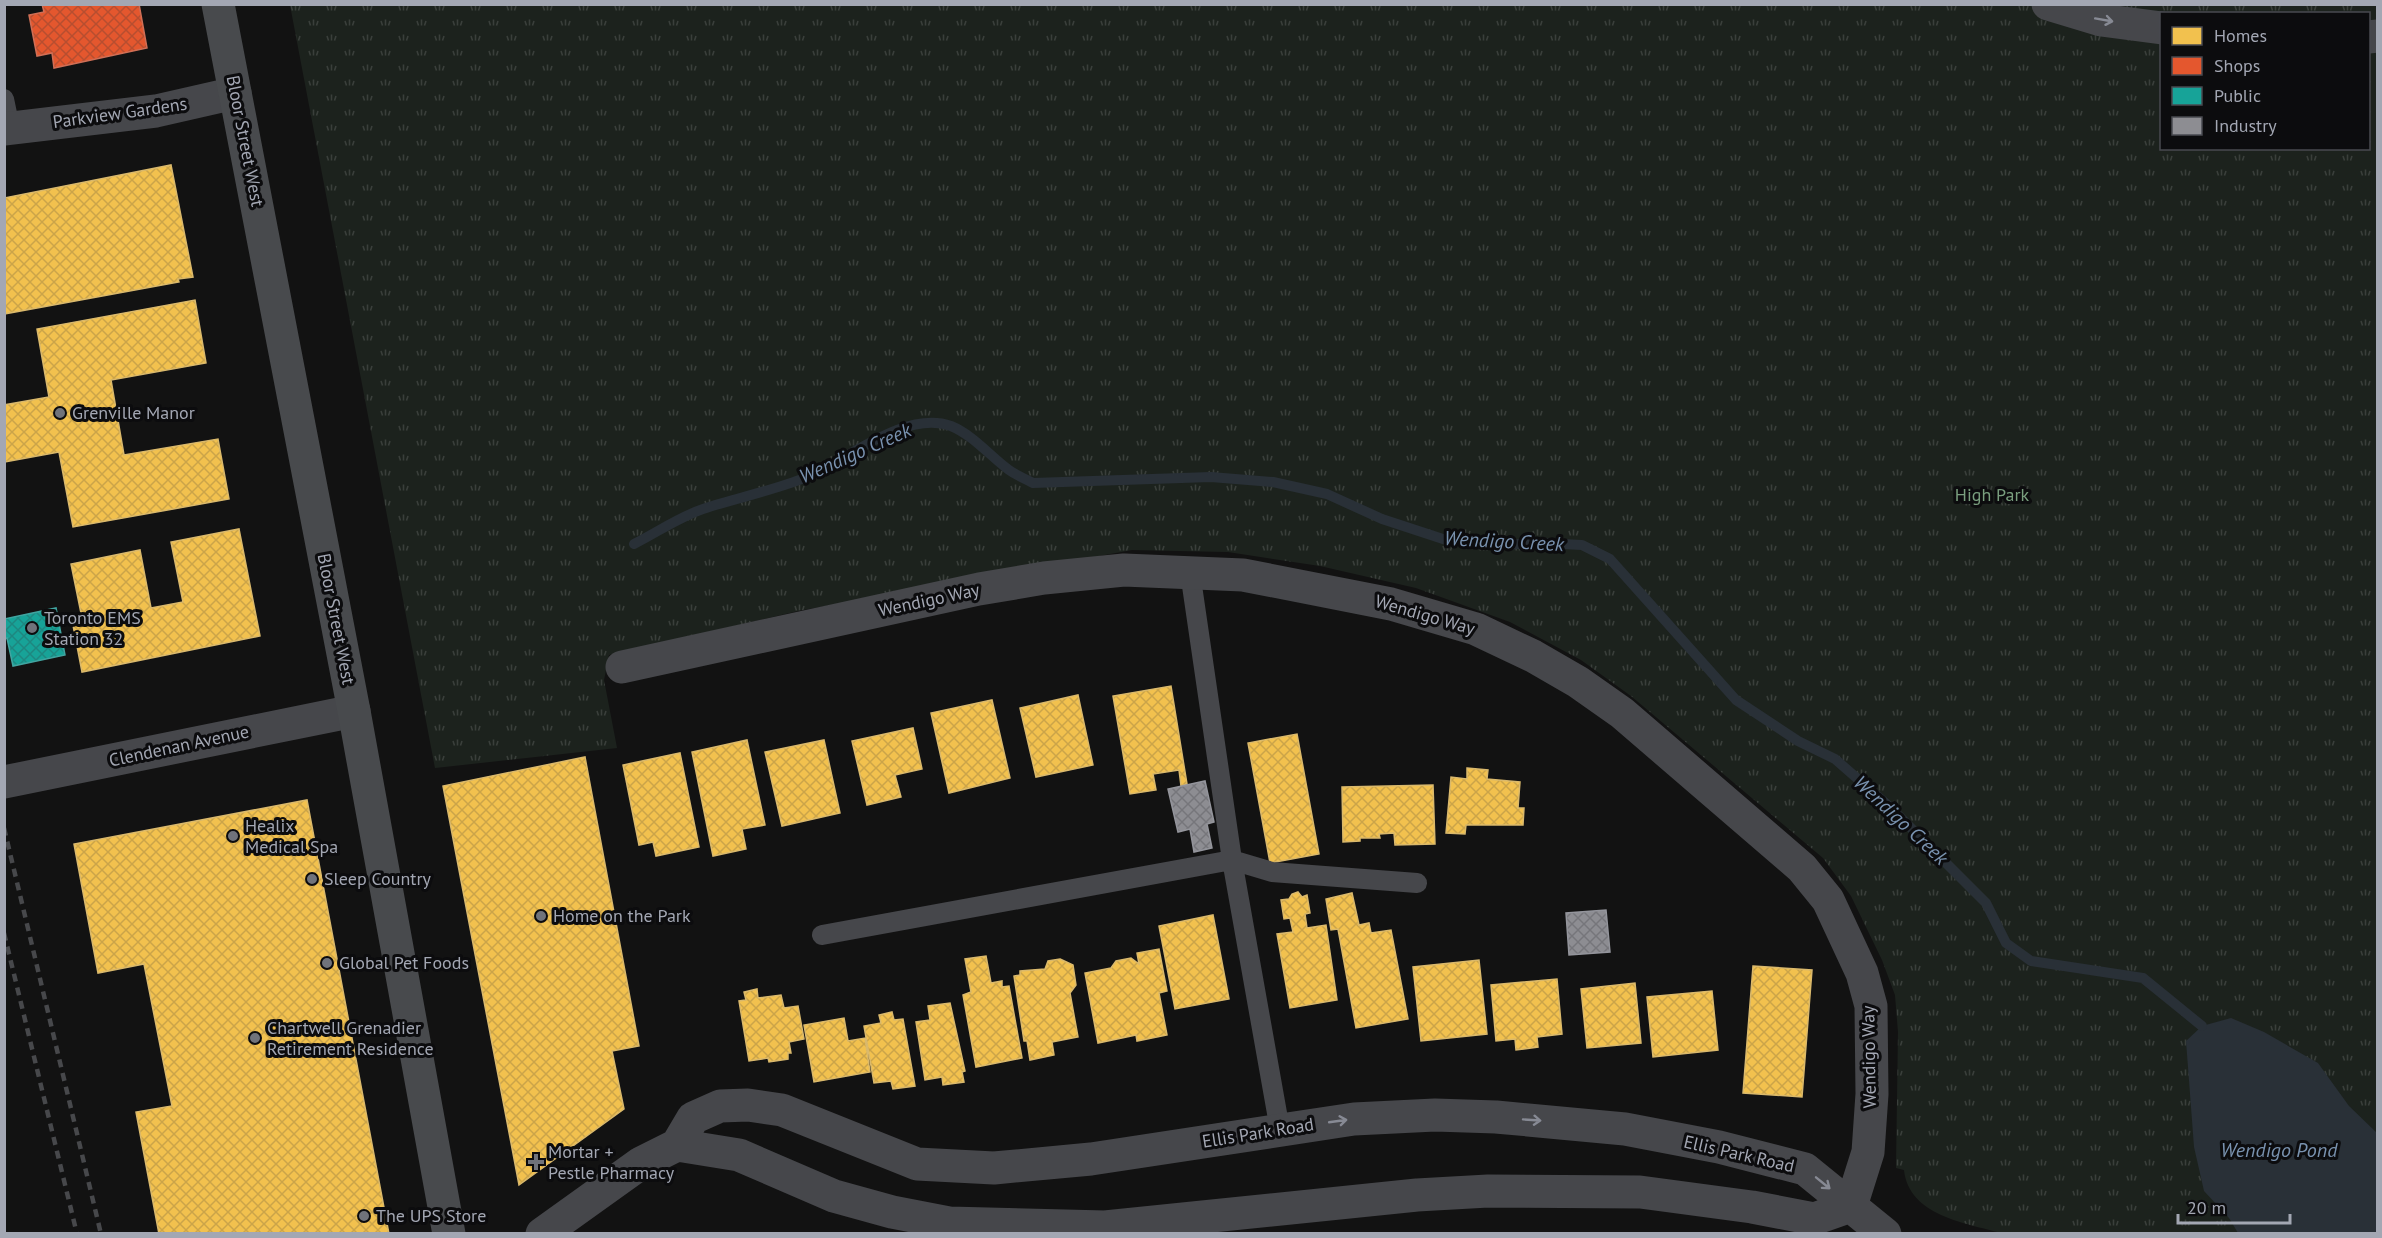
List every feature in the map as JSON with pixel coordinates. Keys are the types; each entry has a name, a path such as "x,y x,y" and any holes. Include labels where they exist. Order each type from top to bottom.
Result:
{"main road":[{"name":"Bloor Street West","path":"218,4 354,711 449,1233"}],"street":[{"path":"2048,4 2101,20 2160,28"},
{"name":"Parkview Gardens","path":"6,119 156,111 235,93"},
{"name":"Wendigo Way","path":"622,667 980,589 1044,578 1124,570 1243,575 1391,604 1476,628 1533,656 1578,682 1622,713 1802,868 1828,900 1862,973 1871,1006 1872,1094 1868,1152 1851,1206"},
{"name":"Clendenan Avenue","path":"4,782 354,711"},
{"name":"Ellis Park Road","path":"677,1145 693,1118 720,1106 748,1105 782,1110 897,1158 938,1167 1035,1166 1354,1119 1435,1115 1496,1117 1625,1129 1719,1147 1805,1169 1885,1233"},
{"path":"542,1233 641,1163 677,1145 739,1155 834,1196 892,1212 949,1223 1153,1229 1417,1195 1488,1191 1651,1193 1814,1219 1851,1206"}],"lane":[{"path":"1190,573 1232,860 1280,1130"},
{"path":"822,935 1232,860 1272,872 1418,883"}],"green space":[{"name":"High Park","path":"290,5 2377,5 2377,1233 2001,1233 1956,1221 1928,1208 1916,1198 1908,1186 1904,1170 1896,1168 1898,1032 1895,995 1882,960 1851,896 1823,858 1631,696 1581,660 1510,622 1416,588 1320,566 1228,552 1132,550 798,611 609,655 604,680 617,748 435,768"}],"water":[{"name":"Wendigo Pond","path":"2231,1018 2264,1032 2318,1063 2349,1106 2377,1133 2377,1233 2238,1233 2229,1218 2204,1191 2194,1147 2186,1041 2202,1026"}],"building: Homes":[{"path":"171,165 193,277 178,279 179,282 4,314 4,198"},
{"name":"Grenville Manor","path":"195,300 206,363 111,380 124,455 218,439 229,499 73,527 59,452 4,462 4,405 49,397 37,329"},
{"path":"239,529 260,636 82,672 72,620 82,618 71,564 140,550 151,608 183,602 171,542"},
{"path":"1171,686 1187,784 1181,786 1179,770 1153,774 1156,790 1130,794 1113,696"},
{"path":"1078,695 1093,765 1036,777 1020,708"},
{"path":"992,700 1010,778 949,793 931,713"},
{"path":"913,728 922,769 895,775 901,797 867,805 852,741"},
{"path":"1297,734 1319,854 1270,863 1248,743"},
{"path":"747,740 765,825 742,829 746,849 713,856 692,752"},
{"path":"824,740 840,813 782,826 765,752"},
{"path":"680,753 699,847 656,856 653,842 639,845 623,765"},
{"name":"Home on the Park","path":"585,757 639,1046 612,1051 624,1109 519,1185 443,786"},
{"path":"1467,768 1488,770 1487,779 1520,782 1518,808 1524,808 1523,825 1466,825 1465,834 1446,833 1451,777 1467,779"},
{"path":"1433,785 1435,844 1395,845 1394,833 1379,834 1380,838 1360,838 1360,841 1343,842 1342,787"},
{"name":"Chartwell Grenadier Retirement Residence","path":"307,800 389,1234 159,1234 136,1112 172,1106 144,964 98,973 74,844"},
{"path":"1298,892 1302,897 1307,895 1310,913 1305,914 1307,928 1326,925 1337,1000 1290,1008 1277,934 1293,932 1290,918 1284,919 1281,900 1289,899 1292,894"},
{"path":"1352,893 1359,925 1369,923 1371,933 1391,930 1408,1019 1356,1028 1338,929 1331,930 1326,899"},
{"path":"1213,915 1229,999 1175,1009 1159,926"},
{"path":"1159,949 1167,991 1159,993 1167,1035 1137,1041 1136,1035 1098,1043 1085,973 1111,968 1116,961 1131,958 1139,964 1137,953"},
{"path":"986,956 991,983 1002,981 1002,987 1009,986 1022,1058 976,1067 963,995 971,992 965,959"},
{"path":"1060,959 1073,965 1076,985 1070,993 1078,1037 1052,1042 1054,1055 1030,1060 1027,1041 1024,1041 1014,976 1020,975 1020,971 1045,969 1048,961"},
{"path":"1479,960 1487,1034 1421,1041 1413,967"},
{"path":"1753,966 1812,970 1802,1097 1743,1093"},
{"path":"1557,979 1562,1034 1537,1037 1538,1047 1516,1050 1515,1039 1496,1041 1491,985"},
{"path":"1635,983 1641,1043 1587,1048 1581,989"},
{"path":"757,989 758,998 781,995 784,1008 798,1006 804,1039 789,1042 791,1053 788,1053 788,1059 769,1062 768,1058 749,1061 739,1001 746,1000 744,992"},
{"path":"1712,991 1718,1050 1653,1057 1647,997"},
{"path":"950,1003 965,1071 962,1072 964,1082 943,1085 942,1077 925,1080 916,1022 930,1020 928,1006"},
{"path":"892,1012 894,1020 903,1019 915,1086 893,1089 891,1081 874,1083 864,1026 881,1023 879,1015"},
{"path":"844,1018 848,1041 865,1038 870,1072 814,1082 804,1025"}],"building: Shops":[{"path":"42,4 139,4 147,48 54,68 52,53 37,56 29,15 44,12"}],"building: Public":[{"name":"Toronto EMS Station 32","path":"56,608 65,655 13,666 7,638 4,639 4,619"}],"building: Industry":[{"path":"1205,781 1214,822 1207,824 1212,848 1194,852 1190,829 1178,832 1168,789"},
{"path":"1606,910 1610,952 1569,955 1566,913"}],"waterway":[{"name":"Wendigo Creek","path":"634,544 694,512 812,475 897,430 934,423 959,430 1009,470 1033,483 1211,477 1273,482 1327,494 1382,519 1446,540 1494,545 1543,543 1582,545 1610,559 1736,700 1798,741 1835,759 1891,808 1986,903 2006,943 2031,961 2143,978 2202,1026"}],"railway":[{"path":"4,828 101,1234"},
{"path":"4,933 77,1234"}],"place":[{"name":"Grenville Manor","path":"60,413"},
{"name":"Toronto EMS Station 32","path":"32,628"},
{"name":"Healix Medical Spa","path":"233,836"},
{"name":"Sleep Country","path":"312,879"},
{"name":"Home on the Park","path":"541,916"},
{"name":"Global Pet Foods","path":"327,963"},
{"name":"Chartwell Grenadier Retirement Residence","path":"255,1038"},
{"name":"Mortar + Pestle Pharmacy","path":"536,1162"},
{"name":"The UPS Store","path":"364,1216"}]}
